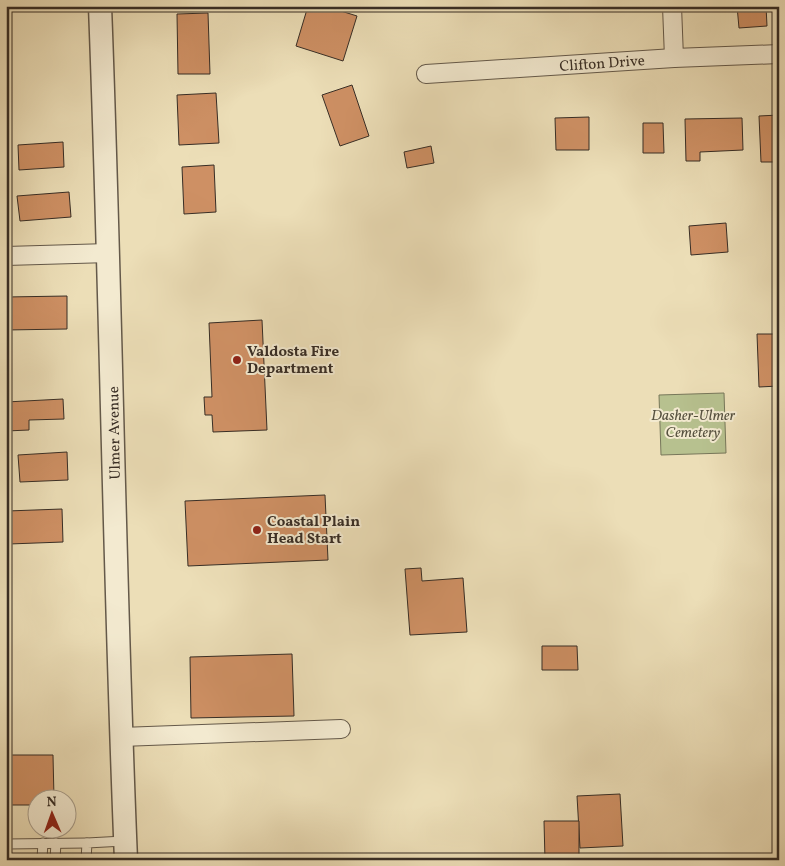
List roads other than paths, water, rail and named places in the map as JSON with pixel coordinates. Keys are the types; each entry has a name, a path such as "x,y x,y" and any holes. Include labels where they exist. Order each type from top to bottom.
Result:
{"street":[{"name":"Ulmer Avenue","path":"100,6 109,253 121,737 126,850"},
{"path":"672,6 674,58"},
{"name":"Clifton Drive","path":"426,74 674,58 779,54"},
{"path":"6,256 109,253"},
{"path":"121,737 341,729"}],"lane":[{"path":"86,860 87,842"},
{"path":"6,844 87,842 126,850"},
{"path":"42,858 43,843"},
{"path":"55,859 56,843"}],"place":[{"name":"Valdosta Fire Department","path":"237,360"},
{"name":"Coastal Plain Head Start","path":"257,530"}],"park label":[{"name":"Dasher-Ulmer Cemetery","path":"693,424"}]}
